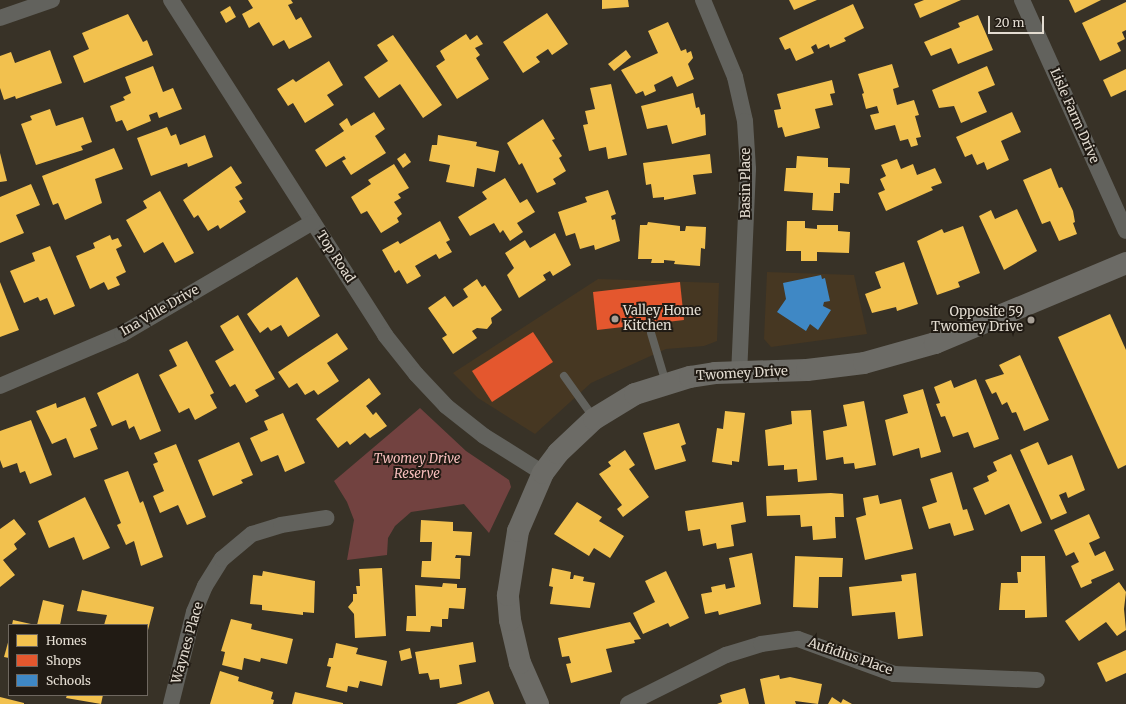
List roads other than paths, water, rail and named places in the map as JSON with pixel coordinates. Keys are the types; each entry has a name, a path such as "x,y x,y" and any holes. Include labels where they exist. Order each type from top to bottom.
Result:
{"street":[{"path":"0,18 52,0"},
{"name":"Top Road","path":"171,0 385,335 416,374 446,406 484,436 542,473"},
{"name":"Basin Place","path":"703,0 735,77 745,120 748,169 739,373"},
{"name":"Lisle Farm Drive","path":"1022,0 1126,232"},
{"name":"Ina Ville Drive","path":"0,386 122,334 313,222"},
{"name":"Twomey Drive","path":"538,704 514,644 508,595 518,531 542,473 558,453 594,419 635,394 666,383 715,373 807,370 864,363 928,345 1017,311 1126,263"},
{"name":"Waynes Place","path":"171,704 194,612 205,586 222,559 252,534 281,524 326,518"},
{"name":"Aufidius Place","path":"628,704 726,655 761,644 798,639 894,674 1037,680"}],"lane":[{"path":"651,333 666,383"},
{"path":"564,376 594,419"}],"place":[{"name":"Valley Home Kitchen","path":"615,319"},
{"name":"Opposite 59 Twomey Drive","path":"1031,320"}],"park label":[{"name":"Twomey Drive Reserve","path":"417,468"}]}
